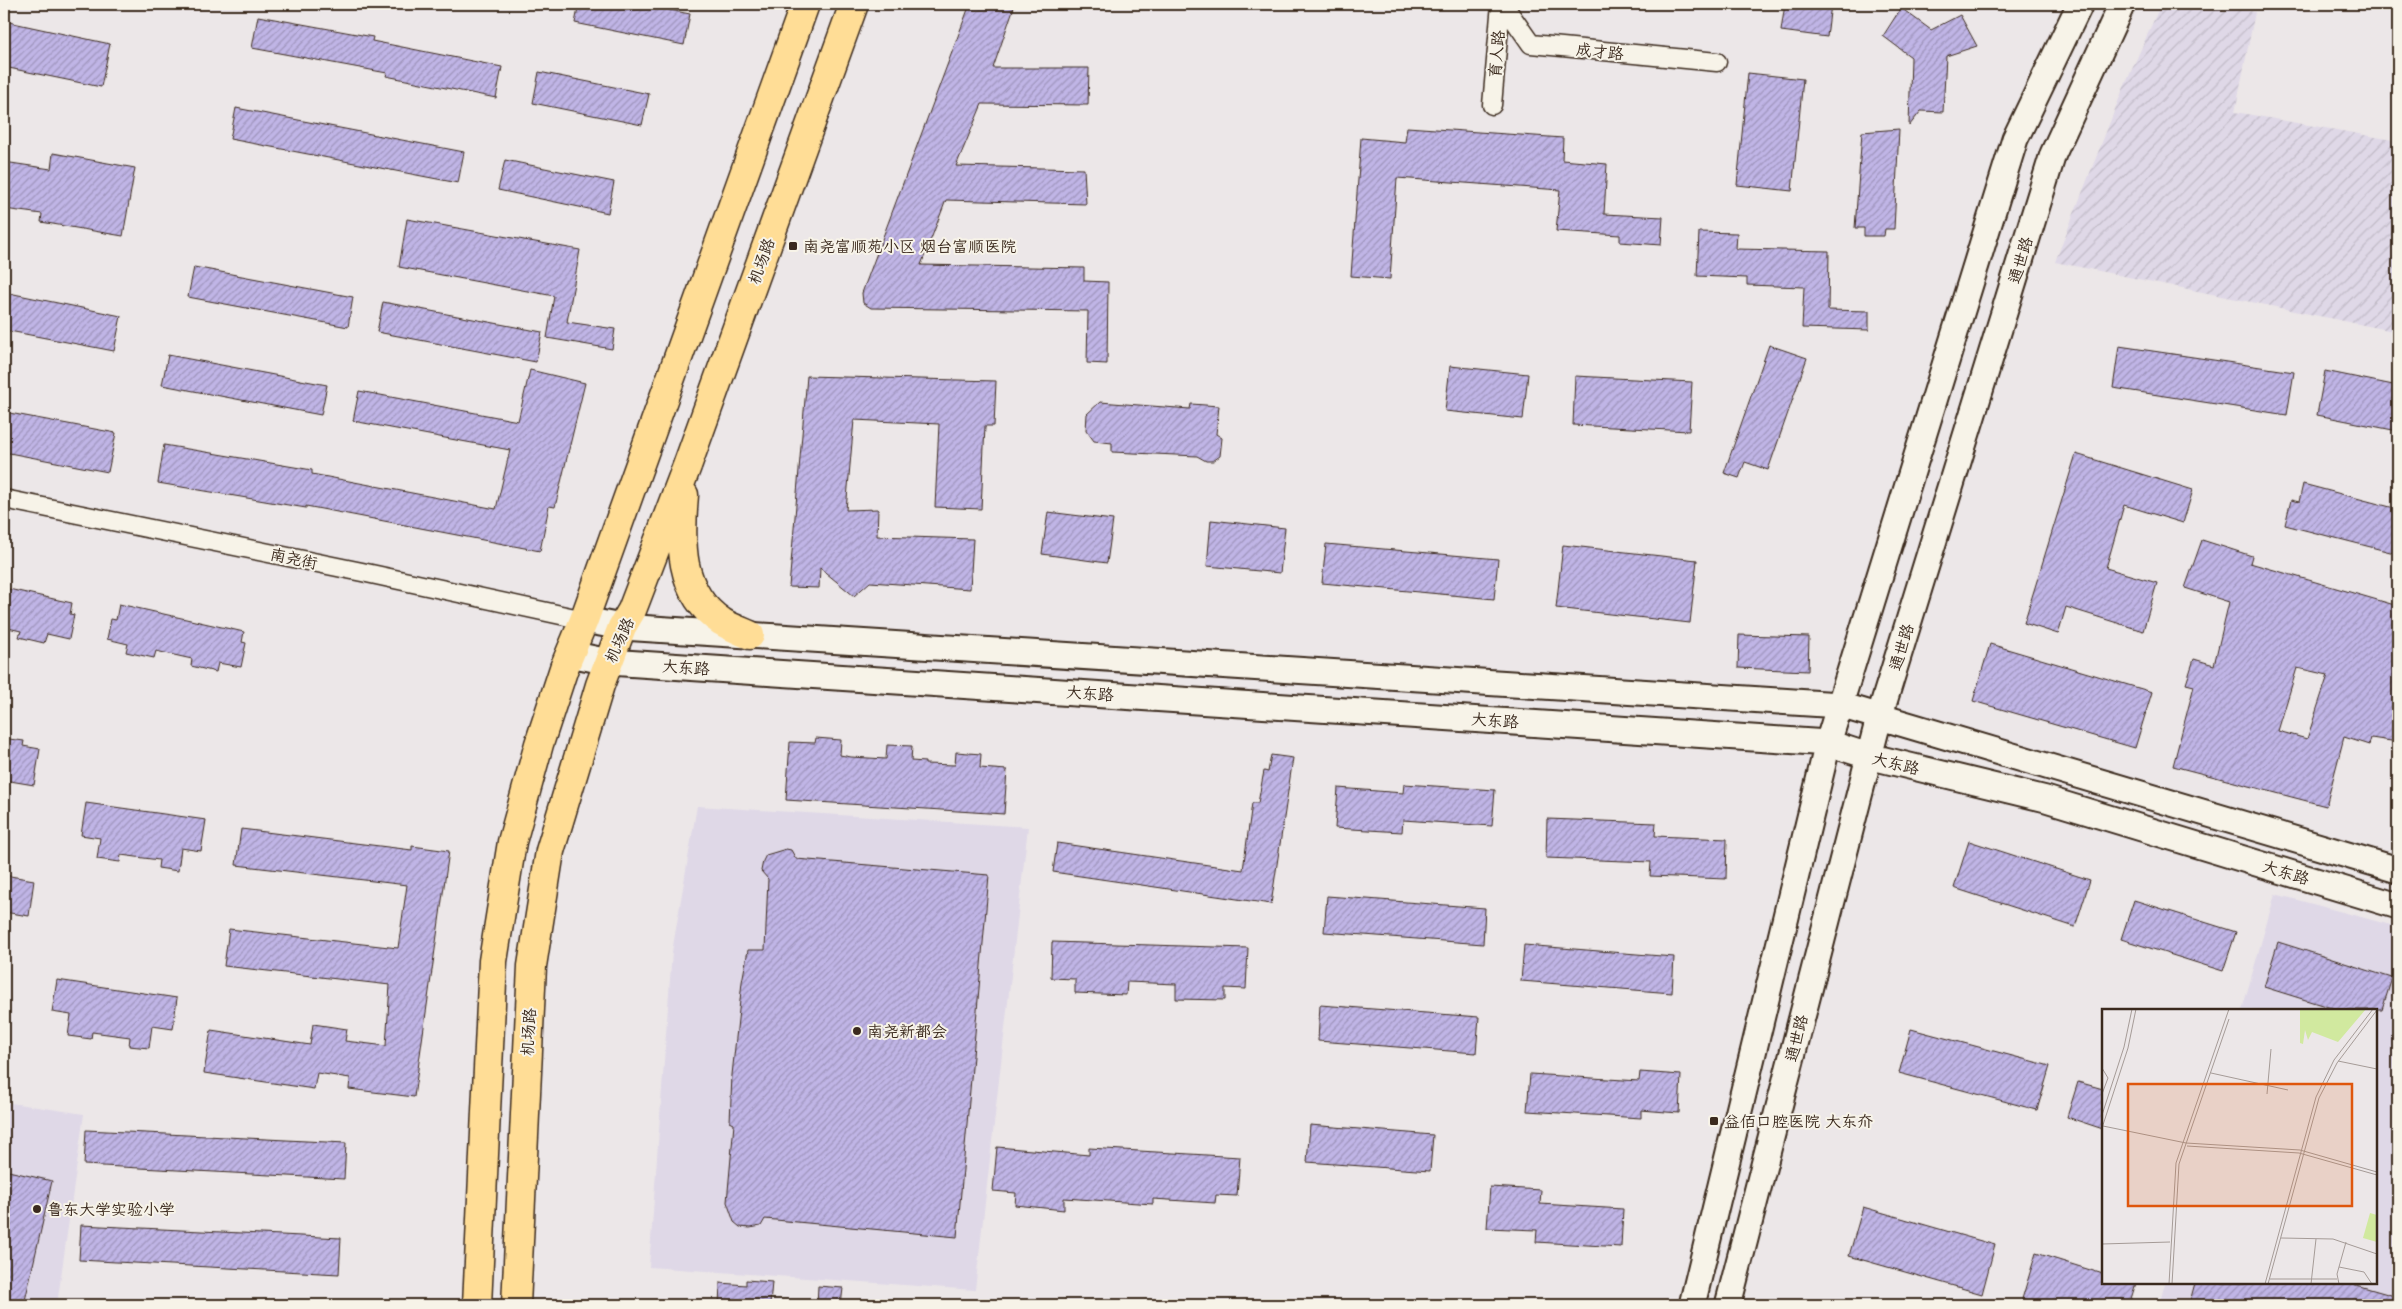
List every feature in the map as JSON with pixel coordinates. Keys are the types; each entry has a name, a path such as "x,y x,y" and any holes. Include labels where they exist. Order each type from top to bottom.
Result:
{"highway":[{"path":"477,1305 493,961 512,842 539,744 570,654 584,620 805,4"},
{"name":"机场路","path":"516,1305 532,966 550,851 609,662 622,627 632,610 687,466 854,4"},
{"path":"687,466 682,520 682,552 686,577 700,602 721,621 750,636"}],"street":[{"name":"成才路","path":"1502,4 1531,44 1717,62"},
{"name":"育人路","path":"1492,105 1502,4"},
{"path":"1692,1305 1828,743 2015,139 2080,4"},
{"name":"通世路","path":"1728,1305 1879,718 2053,154 2122,4"},
{"name":"南尧街","path":"4,499 362,572 584,620"},
{"name":"大东路","path":"584,620 622,627 750,636 1840,705 2398,870"},
{"name":"大东路","path":"570,654 609,662 1828,743 1868,756 2046,799 2398,906"}],"shaded area":[{"path":"2161,4 2222,4 2255,12 2235,112 2398,141 2398,332 2055,262 2121,94"},
{"path":"697,806 1028,827 975,1290 649,1267 672,952"},
{"path":"2275,894 2398,927 2398,1305 2159,1305 2165,1284 2377,1284 2377,1009 2242,1009"},
{"name":"鲁东大学实验小学","path":"4,1102 84,1114 57,1305 4,1305"}],"building":[{"path":"579,4 639,4 690,14 684,45 575,23"},
{"path":"970,4 1015,4 993,68 1089,68 1088,105 982,104 956,166 1084,169 1086,204 946,200 921,265 1084,268 1084,281 1108,282 1107,364 1087,363 1088,311 871,308 863,303 862,293"},
{"path":"1785,4 1831,4 1827,37 1781,31"},
{"path":"1901,8 1931,30 1960,15 1977,46 1946,56 1943,112 1921,111 1909,126 1911,57 1883,36"},
{"path":"258,16 373,37 372,41 502,67 496,98 386,76 387,73 252,48"},
{"path":"4,21 110,44 101,87 4,67"},
{"path":"539,72 649,94 642,125 533,103"},
{"path":"1748,73 1803,79 1792,191 1737,185"},
{"path":"236,108 464,152 458,183 230,139"},
{"path":"1407,127 1563,138 1562,160 1607,164 1604,214 1663,217 1661,245 1620,242 1620,235 1556,231 1560,190 1397,178 1390,279 1351,276 1361,138 1405,142"},
{"path":"1899,129 1894,229 1885,229 1884,236 1864,236 1864,228 1855,228 1862,132"},
{"path":"53,153 135,168 123,236 41,222 42,214 4,209 4,162 51,169"},
{"path":"505,160 614,182 608,213 498,190"},
{"path":"407,219 580,250 567,322 615,329 612,349 547,338 554,296 399,267"},
{"path":"1699,232 1737,233 1736,249 1829,251 1828,310 1869,311 1869,330 1802,328 1804,287 1747,285 1747,278 1697,276"},
{"path":"194,267 353,297 348,327 188,297"},
{"path":"4,292 121,316 114,351 4,330"},
{"path":"383,302 542,332 536,362 377,332"},
{"path":"1769,345 1807,358 1768,470 1745,462 1739,478 1724,473"},
{"path":"2119,346 2294,372 2287,415 2113,388"},
{"path":"168,355 327,385 321,415 162,385"},
{"path":"1450,366 1528,374 1523,419 1445,411"},
{"path":"530,370 585,383 555,507 549,506 540,551 306,506 306,508 158,483 164,445 312,470 312,474 496,509 510,450 353,421 359,391 518,421"},
{"path":"2325,371 2398,386 2398,431 2317,415"},
{"path":"807,376 996,381 994,426 985,426 981,509 935,507 939,424 854,420 846,510 878,509 877,536 973,539 970,589 870,582 854,596 820,568 819,588 789,587"},
{"path":"1575,376 1692,382 1689,431 1573,425"},
{"path":"1100,402 1190,409 1191,404 1219,406 1216,434 1222,438 1220,456 1213,461 1206,461 1197,456 1112,452 1112,443 1094,441 1086,430 1087,414"},
{"path":"4,412 116,433 108,472 4,452"},
{"path":"2076,454 2193,490 2183,523 2124,505 2106,568 2157,583 2143,631 2066,607 2058,634 2024,623"},
{"path":"2303,484 2398,509 2398,554 2285,525 2291,500 2299,502"},
{"path":"1048,512 1113,520 1107,563 1042,554"},
{"path":"1211,520 1285,528 1280,573 1207,566"},
{"path":"2202,540 2252,556 2250,563 2398,606 2398,742 2371,738 2369,745 2344,737 2326,806 2173,766 2194,686 2186,684 2194,659 2214,665 2229,602 2185,588","holes":["2297,668 2328,675 2307,739 2278,731"]},
{"path":"1326,544 1498,559 1494,599 1322,583"},
{"path":"1563,545 1697,560 1690,623 1556,608"},
{"path":"4,588 72,603 70,614 74,615 69,639 47,634 44,643 19,637 21,631 4,627"},
{"path":"119,604 244,632 242,642 246,643 241,667 218,663 216,672 191,666 192,659 156,651 154,658 126,652 128,644 107,639 111,619 116,620"},
{"path":"1739,635 1809,637 1808,671 1738,668"},
{"path":"1990,644 2152,692 2135,748 1973,701"},
{"path":"816,738 841,740 840,755 851,757 886,759 887,745 912,746 911,761 925,762 925,764 955,765 956,752 981,754 980,768 1007,770 1004,814 786,800 790,742 815,743"},
{"path":"9,739 24,741 23,746 40,749 34,785 4,780 4,752 7,753"},
{"path":"1271,755 1293,758 1271,904 1053,872 1057,843 1243,870 1252,803 1258,803 1264,771 1268,772"},
{"path":"1404,784 1495,790 1492,826 1403,820 1402,832 1335,828 1338,788 1403,793"},
{"path":"86,803 206,820 201,851 181,848 178,871 158,868 159,860 121,855 120,862 97,859 100,838 81,835"},
{"path":"1547,819 1656,823 1655,836 1727,839 1726,879 1650,876 1651,862 1546,858"},
{"path":"241,829 412,850 412,846 449,851 414,1097 349,1089 350,1078 317,1073 314,1089 204,1073 211,1030 310,1045 313,1024 347,1029 345,1041 386,1046 390,985 224,966 229,929 398,948 407,885 236,865"},
{"path":"1969,841 2090,880 2075,927 1954,888"},
{"name":"南尧新都会","path":"786,849 791,850 796,859 989,875 957,1237 765,1219 761,1226 750,1228 740,1227 734,1222 727,1202 734,1124 730,1122 732,1075 742,982 748,950 765,950 768,879 761,871 763,861 766,855"},
{"path":"4,875 34,880 29,916 4,912"},
{"path":"1327,896 1485,908 1483,944 1324,932"},
{"path":"2134,900 2236,932 2223,971 2121,939"},
{"path":"1052,942 1248,948 1246,989 1225,988 1225,1000 1176,999 1176,984 1127,982 1126,995 1075,993 1075,979 1051,978"},
{"path":"2278,942 2392,978 2382,1010 2335,1009 2264,987"},
{"path":"1524,945 1674,957 1672,993 1521,981"},
{"path":"57,980 177,998 173,1029 152,1026 149,1048 129,1046 130,1037 92,1032 91,1039 68,1036 71,1015 52,1012"},
{"path":"1320,1005 1479,1017 1476,1053 1318,1041"},
{"path":"1911,1029 2050,1066 2037,1110 1899,1073"},
{"path":"1640,1072 1681,1075 1679,1113 1641,1110 1641,1118 1527,1111 1530,1074 1639,1081"},
{"path":"2078,1082 2102,1089 2102,1129 2067,1117"},
{"path":"1310,1125 1433,1135 1430,1171 1307,1162"},
{"path":"86,1130 346,1143 344,1179 84,1165"},
{"path":"997,1147 1089,1155 1089,1148 1240,1157 1237,1196 1216,1195 1215,1203 1153,1199 1153,1204 1064,1198 1064,1210 1015,1205 1016,1193 993,1191"},
{"path":"4,1170 52,1181 24,1305 4,1305"},
{"path":"1490,1187 1541,1190 1540,1204 1623,1209 1621,1247 1536,1242 1537,1230 1487,1228"},
{"path":"1863,1207 1995,1245 1982,1294 1849,1256"},
{"path":"81,1225 341,1238 339,1274 79,1260"},
{"path":"2036,1253 2102,1274 2102,1284 2136,1284 2129,1305 2042,1305 2022,1299"},
{"path":"746,1280 772,1282 770,1305 719,1305 720,1283 746,1285"},
{"path":"2195,1284 2352,1284 2398,1297 2398,1305 2189,1305"},
{"path":"818,1286 843,1288 841,1305 817,1305"}],"place":[{"name":"南尧富顺苑小区 烟台富顺医院","path":"793,246"},
{"name":"南尧新都会","path":"857,1031"},
{"name":"益佰口腔医院 大东夼","path":"1714,1121"},
{"name":"鲁东大学实验小学","path":"37,1209"}]}
